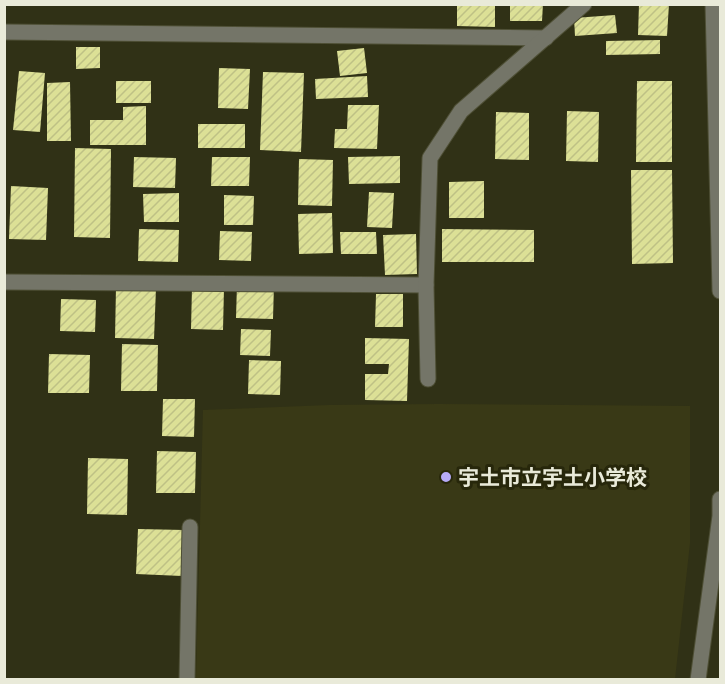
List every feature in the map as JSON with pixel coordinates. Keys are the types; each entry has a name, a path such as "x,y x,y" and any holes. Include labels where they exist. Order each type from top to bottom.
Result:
{"street":[{"path":"428,379 426,285 430,158 461,111 584,4"},
{"path":"713,4 720,291"},
{"path":"4,32 546,38"},
{"path":"4,282 426,285"},
{"path":"698,680 720,516 720,499"},
{"path":"187,680 190,527"}],"shaded area":[{"name":"宇土市立宇土小学校","path":"438,404 690,406 690,543 675,679 196,679 203,410"}],"building":[{"path":"510,4 543,4 542,21 510,21"},
{"path":"639,4 669,4 667,36 638,35"},
{"path":"457,5 495,5 495,27 457,26"},
{"path":"615,15 617,33 575,36 574,18"},
{"path":"660,40 660,54 606,55 606,41"},
{"path":"76,47 100,47 100,68 76,69"},
{"path":"364,48 367,73 340,76 337,51"},
{"path":"219,68 250,69 248,109 218,108"},
{"path":"19,71 45,73 40,132 13,130"},
{"path":"263,72 304,73 301,152 260,150"},
{"path":"367,76 368,97 316,99 315,79"},
{"path":"116,81 151,81 151,103 116,103"},
{"path":"637,81 672,81 672,162 636,162"},
{"path":"70,82 71,141 47,141 47,83"},
{"path":"348,105 379,105 377,149 334,148 335,129 347,129"},
{"path":"146,106 146,145 90,145 90,120 123,120 123,107"},
{"path":"567,111 599,112 598,162 566,161"},
{"path":"496,112 529,113 529,160 495,159"},
{"path":"198,124 245,124 245,148 198,148"},
{"path":"75,148 111,149 110,238 74,237"},
{"path":"400,156 400,183 349,184 348,157"},
{"path":"134,157 176,158 175,188 133,187"},
{"path":"212,157 250,157 249,186 211,186"},
{"path":"299,159 333,160 332,206 298,205"},
{"path":"631,170 672,170 673,263 632,264"},
{"path":"484,181 484,218 449,218 449,182"},
{"path":"11,186 48,188 46,240 9,239"},
{"path":"369,192 394,193 392,228 367,227"},
{"path":"179,193 179,222 144,222 143,194"},
{"path":"224,195 254,196 253,225 224,225"},
{"path":"332,213 333,253 299,254 298,214"},
{"path":"139,229 179,230 178,262 138,261"},
{"path":"442,229 534,230 534,262 442,262"},
{"path":"220,231 252,232 251,261 219,260"},
{"path":"340,232 376,232 377,254 341,254"},
{"path":"416,234 417,274 385,275 383,235"},
{"path":"237,284 274,285 273,319 236,318"},
{"path":"116,287 156,288 154,339 115,338"},
{"path":"192,287 224,288 223,330 191,329"},
{"path":"376,294 403,294 403,327 375,327"},
{"path":"61,299 96,300 95,332 60,331"},
{"path":"241,329 271,330 270,356 240,355"},
{"path":"365,338 409,339 407,401 365,400 365,374 388,374 389,364 365,364"},
{"path":"122,344 158,345 157,391 121,391"},
{"path":"49,354 90,355 89,393 48,393"},
{"path":"249,360 281,361 280,395 248,394"},
{"path":"163,399 195,399 194,437 162,436"},
{"path":"157,451 196,452 195,493 156,493"},
{"path":"88,458 128,459 127,515 87,514"},
{"path":"138,529 184,530 182,576 136,574"}],"place":[{"name":"宇土市立宇土小学校","path":"446,477"}]}
